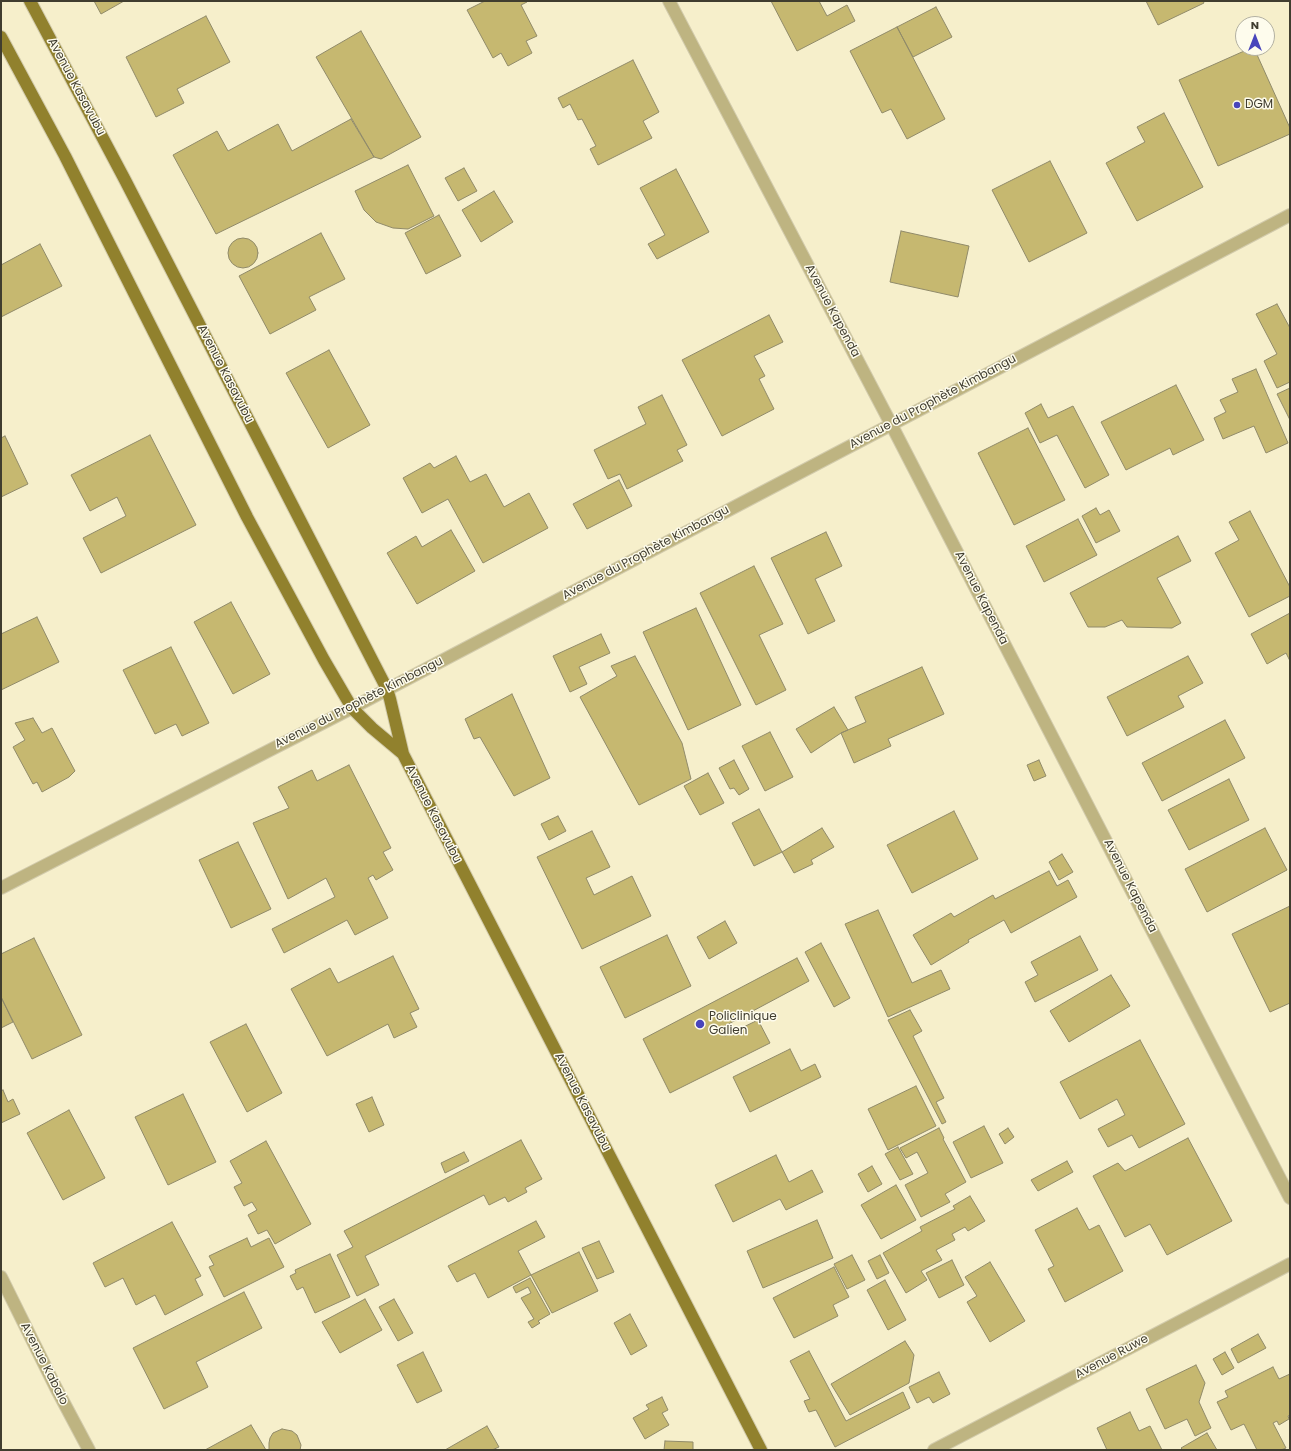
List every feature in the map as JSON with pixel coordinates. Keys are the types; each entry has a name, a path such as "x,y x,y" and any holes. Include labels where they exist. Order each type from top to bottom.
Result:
{"main road":[{"name":"Avenue Kasavubu","path":"30,1 128,187 387,689 403,754 761,1450"},
{"name":"Avenue Kasavubu","path":"1,37 65,156 248,517 324,660 352,708 372,728 403,754"}],"street":[{"name":"Avenue Kapenda","path":"669,1 891,424 1290,1198"},
{"name":"Avenue du Prophète Kimbangu","path":"1,888 352,708 1290,215"},
{"name":"Avenue Ruwe","path":"934,1450 1290,1264"},
{"name":"Avenue Kabalo","path":"1,1277 56,1388 89,1450"}],"building":[{"path":"94,1 124,1 101,14"},
{"path":"485,1 527,2 521,5 537,36 526,41 532,53 508,66 501,53 493,58 467,10"},
{"path":"771,1 819,1 827,16 847,5 855,21 797,51"},
{"path":"1146,1 1203,1 1204,3 1158,25"},
{"path":"936,7 952,37 913,57 897,27"},
{"path":"206,16 230,62 177,89 184,103 156,117 126,57"},
{"path":"897,27 945,119 907,139 891,109 882,113 850,51"},
{"path":"361,31 421,137 381,159 374,157 316,57"},
{"path":"1235,55 1258,56 1290,128 1290,134 1218,166 1179,80"},
{"path":"633,60 659,112 643,121 652,138 598,165 590,149 596,146 582,119 578,120 570,104 563,108 558,98"},
{"path":"1164,113 1203,187 1137,221 1106,163 1145,142 1137,127"},
{"path":"351,119 374,157 216,234 173,155 217,131 228,151 278,124 292,151"},
{"path":"1050,161 1087,233 1029,262 992,190"},
{"path":"408,165 434,216 408,229 393,228 376,222 364,210 355,191"},
{"path":"464,168 477,191 458,201 445,178"},
{"path":"676,169 709,232 657,259 648,244 665,235 640,188"},
{"path":"494,191 513,222 481,242 462,210"},
{"path":"439,215 461,256 426,274 405,233"},
{"path":"901,231 969,246 958,297 890,282"},
{"path":"321,233 345,279 309,297 316,310 270,334 239,276"},
{"path":"243,238 254,242 258,253 254,264 243,268 232,264 228,253 232,242"},
{"path":"40,244 62,286 1,317 1,265"},
{"path":"1277,304 1290,328 1290,382 1277,388 1264,361 1277,354 1256,314"},
{"path":"769,315 783,342 754,356 765,376 759,379 774,409 722,436 682,360"},
{"path":"329,350 370,425 328,448 286,373"},
{"path":"1256,369 1288,443 1266,453 1254,426 1223,439 1214,418 1226,412 1220,400 1238,392 1232,379"},
{"path":"1176,385 1204,440 1173,455 1170,448 1126,470 1101,422"},
{"path":"1290,388 1290,420 1277,394"},
{"path":"662,395 687,445 677,450 683,461 627,489 620,474 608,479 594,450 646,424 638,407"},
{"path":"1041,404 1048,418 1073,406 1109,475 1085,488 1057,435 1040,443 1025,413"},
{"path":"1028,428 1065,500 1014,525 978,453"},
{"path":"150,435 196,525 101,573 83,538 126,516 117,497 90,511 71,475"},
{"path":"5,436 28,484 1,497 1,438"},
{"path":"456,456 470,482 486,474 504,507 529,493 548,528 483,563 448,499 422,513 403,478 430,463 434,468"},
{"path":"619,480 632,506 587,529 573,504"},
{"path":"1096,508 1100,515 1109,510 1120,531 1096,543 1082,516"},
{"path":"1250,511 1290,587 1290,596 1249,617 1215,553 1239,540 1229,522"},
{"path":"1078,519 1097,555 1044,582 1026,546"},
{"path":"451,530 475,571 417,604 387,553 416,536 422,547"},
{"path":"826,532 842,566 815,579 835,621 808,634 771,558"},
{"path":"1178,536 1191,561 1157,578 1181,623 1172,628 1127,627 1122,620 1105,627 1088,627 1070,593"},
{"path":"754,566 783,624 759,635 786,690 756,705 700,593"},
{"path":"231,602 270,674 233,694 194,622"},
{"path":"696,608 741,705 688,730 643,632"},
{"path":"1290,613 1290,661 1286,653 1267,664 1251,634"},
{"path":"37,617 59,662 1,690 1,634"},
{"path":"601,634 610,653 579,667 587,684 570,692 553,656"},
{"path":"171,647 209,723 182,736 176,724 155,734 123,670"},
{"path":"635,656 682,743 691,779 639,805 580,697 617,676 611,666"},
{"path":"1188,656 1203,683 1178,696 1184,707 1127,736 1107,697"},
{"path":"922,667 944,714 888,739 891,746 854,763 841,733 866,722 855,697"},
{"path":"512,694 550,778 514,796 480,737 474,739 465,719"},
{"path":"834,707 848,730 811,753 796,729"},
{"path":"33,718 42,733 52,728 75,771 69,777 42,792 37,782 33,784 13,747 25,740 15,723"},
{"path":"1225,720 1245,758 1162,801 1142,763"},
{"path":"770,732 793,777 765,791 742,746"},
{"path":"734,760 749,789 739,795 734,788 730,789 719,768"},
{"path":"1039,760 1046,776 1034,781 1027,765"},
{"path":"349,765 391,848 383,852 393,870 376,880 373,875 368,878 388,918 355,935 347,920 284,953 272,929 335,897 326,878 288,899 253,823 289,808 278,787 312,770 317,781"},
{"path":"708,773 724,803 700,815 684,786"},
{"path":"1229,779 1249,820 1189,850 1168,810"},
{"path":"759,809 782,852 754,866 732,823"},
{"path":"954,811 978,859 912,893 887,845"},
{"path":"558,816 566,831 549,840 541,824"},
{"path":"822,828 834,847 811,860 813,864 794,873 782,852"},
{"path":"1265,828 1287,870 1207,912 1185,869"},
{"path":"592,831 610,867 586,878 594,895 632,876 651,916 582,949 537,857"},
{"path":"238,842 271,909 231,928 199,860"},
{"path":"1062,854 1073,872 1059,880 1049,862"},
{"path":"1049,871 1057,886 1068,880 1077,897 1011,933 1004,920 968,940 969,942 931,965 913,935 951,913 954,917 993,895 995,899"},
{"path":"1290,906 1290,1003 1270,1012 1232,934"},
{"path":"878,910 912,983 941,970 950,989 888,1017 845,924"},
{"path":"725,921 737,943 709,959 697,937"},
{"path":"667,935 691,986 625,1018 600,967"},
{"path":"1080,936 1098,970 1035,1002 1025,982 1038,975 1031,962"},
{"path":"34,938 82,1035 32,1059 1,997 1,954"},
{"path":"821,943 850,998 834,1007 805,952"},
{"path":"393,956 419,1009 410,1013 417,1027 394,1038 388,1024 327,1056 291,989 330,968 338,983"},
{"name":"Policlinique Galien","path":"797,958 809,981 721,1028 725,1036 758,1020 770,1043 670,1093 643,1039"},
{"path":"1111,975 1130,1006 1069,1042 1050,1011"},
{"path":"1,997 13,1022 1,1028"},
{"path":"910,1010 922,1031 913,1036 944,1098 936,1102 946,1122 942,1124 888,1020"},
{"path":"246,1024 282,1093 247,1112 210,1042"},
{"path":"1140,1040 1185,1124 1139,1148 1132,1135 1108,1147 1098,1129 1125,1115 1117,1099 1080,1119 1060,1082"},
{"path":"790,1049 801,1071 815,1064 821,1077 750,1112 733,1077"},
{"path":"916,1086 936,1126 888,1150 868,1109"},
{"path":"3,1090 8,1102 13,1099 20,1114 1,1123 1,1091"},
{"path":"183,1094 216,1162 168,1185 135,1117"},
{"path":"372,1097 384,1125 369,1132 356,1104"},
{"path":"69,1110 105,1178 63,1200 27,1133"},
{"path":"984,1126 1003,1163 971,1178 953,1142"},
{"path":"939,1128 944,1138 943,1139 966,1182 945,1194 950,1202 921,1217 905,1185 928,1173 917,1152 906,1158 900,1148"},
{"path":"1008,1128 1014,1137 1005,1144 999,1134"},
{"path":"1188,1138 1232,1221 1167,1255 1150,1224 1125,1237 1093,1176 1118,1163 1125,1171"},
{"path":"521,1140 542,1179 525,1188 527,1192 508,1202 505,1197 489,1205 484,1195 365,1256 379,1285 357,1296 337,1255 353,1247 344,1231"},
{"path":"266,1141 311,1224 275,1244 267,1230 258,1234 248,1215 257,1210 252,1202 244,1206 234,1187 242,1183 230,1161"},
{"path":"898,1147 913,1174 900,1180 885,1154"},
{"path":"464,1152 469,1161 445,1173 441,1163"},
{"path":"776,1155 789,1182 812,1170 823,1192 786,1210 780,1199 733,1222 715,1185"},
{"path":"1067,1161 1073,1172 1038,1191 1031,1180"},
{"path":"872,1166 882,1184 868,1192 858,1174"},
{"path":"896,1185 916,1220 881,1239 861,1205"},
{"path":"970,1196 985,1221 968,1231 965,1227 952,1234 955,1240 936,1250 942,1260 921,1271 927,1280 906,1293 883,1253 922,1231 920,1227 955,1209 953,1206"},
{"path":"1077,1208 1089,1230 1099,1225 1123,1271 1065,1302 1048,1269 1054,1266 1035,1230"},
{"path":"817,1220 833,1258 763,1288 747,1251"},
{"path":"536,1221 545,1237 518,1251 531,1275 488,1298 475,1273 457,1282 448,1266"},
{"path":"172,1222 201,1276 195,1279 203,1295 165,1315 155,1295 136,1305 123,1278 105,1287 93,1263"},
{"path":"247,1238 251,1247 269,1238 284,1267 224,1297 209,1267 214,1265 209,1256"},
{"path":"599,1241 614,1272 597,1279 582,1248"},
{"path":"579,1252 598,1291 552,1313 531,1275"},
{"path":"330,1254 350,1297 315,1313 303,1287 297,1290 290,1276 296,1273 295,1270"},
{"path":"852,1255 865,1280 847,1289 834,1264"},
{"path":"880,1255 889,1273 877,1279 868,1261"},
{"path":"952,1260 964,1285 939,1298 926,1273"},
{"path":"990,1262 1025,1321 990,1342 967,1302 977,1296 965,1277"},
{"path":"834,1267 849,1297 833,1305 838,1316 794,1338 773,1298"},
{"path":"530,1278 550,1314 538,1321 540,1323 532,1328 528,1322 534,1319 521,1298 531,1293 528,1287 516,1293 513,1287"},
{"path":"885,1280 906,1320 888,1330 867,1290"},
{"path":"244,1292 262,1328 196,1362 208,1387 164,1409 133,1348"},
{"path":"365,1299 382,1330 340,1353 322,1322"},
{"path":"394,1299 413,1333 398,1341 379,1307"},
{"path":"630,1314 647,1346 631,1355 614,1323"},
{"path":"1258,1334 1266,1348 1238,1363 1231,1349"},
{"path":"905,1341 914,1355 909,1383 850,1415 831,1384"},
{"path":"809,1351 846,1421 903,1392 910,1408 835,1447 816,1410 809,1412 804,1401 810,1399 790,1361"},
{"path":"423,1352 442,1391 417,1403 397,1365"},
{"path":"1225,1352 1234,1368 1222,1375 1213,1359"},
{"path":"1196,1365 1205,1383 1199,1402 1211,1428 1195,1436 1187,1419 1165,1429 1146,1389"},
{"path":"1273,1367 1279,1379 1290,1374 1289,1419 1279,1425 1277,1421 1273,1423 1286,1448 1281,1450 1257,1450 1244,1424 1231,1430 1217,1402 1228,1397 1225,1391"},
{"path":"939,1372 950,1394 933,1403 929,1397 917,1403 909,1387"},
{"path":"662,1397 668,1410 662,1413 669,1425 645,1439 633,1418 649,1409 646,1405"},
{"path":"1130,1412 1139,1431 1150,1426 1162,1450 1107,1450 1097,1428"},
{"path":"251,1425 266,1450 205,1450"},
{"path":"487,1426 499,1447 492,1450 445,1450"},
{"path":"282,1429 292,1431 297,1435 301,1445 300,1450 269,1450 270,1438 273,1433"},
{"path":"1207,1433 1217,1450 1183,1450 1181,1448"},
{"path":"665,1441 693,1442 693,1450 664,1450"}],"place":[{"name":"DGM","path":"1237,105"},
{"name":"Policlinique Galien","path":"700,1024"}]}
